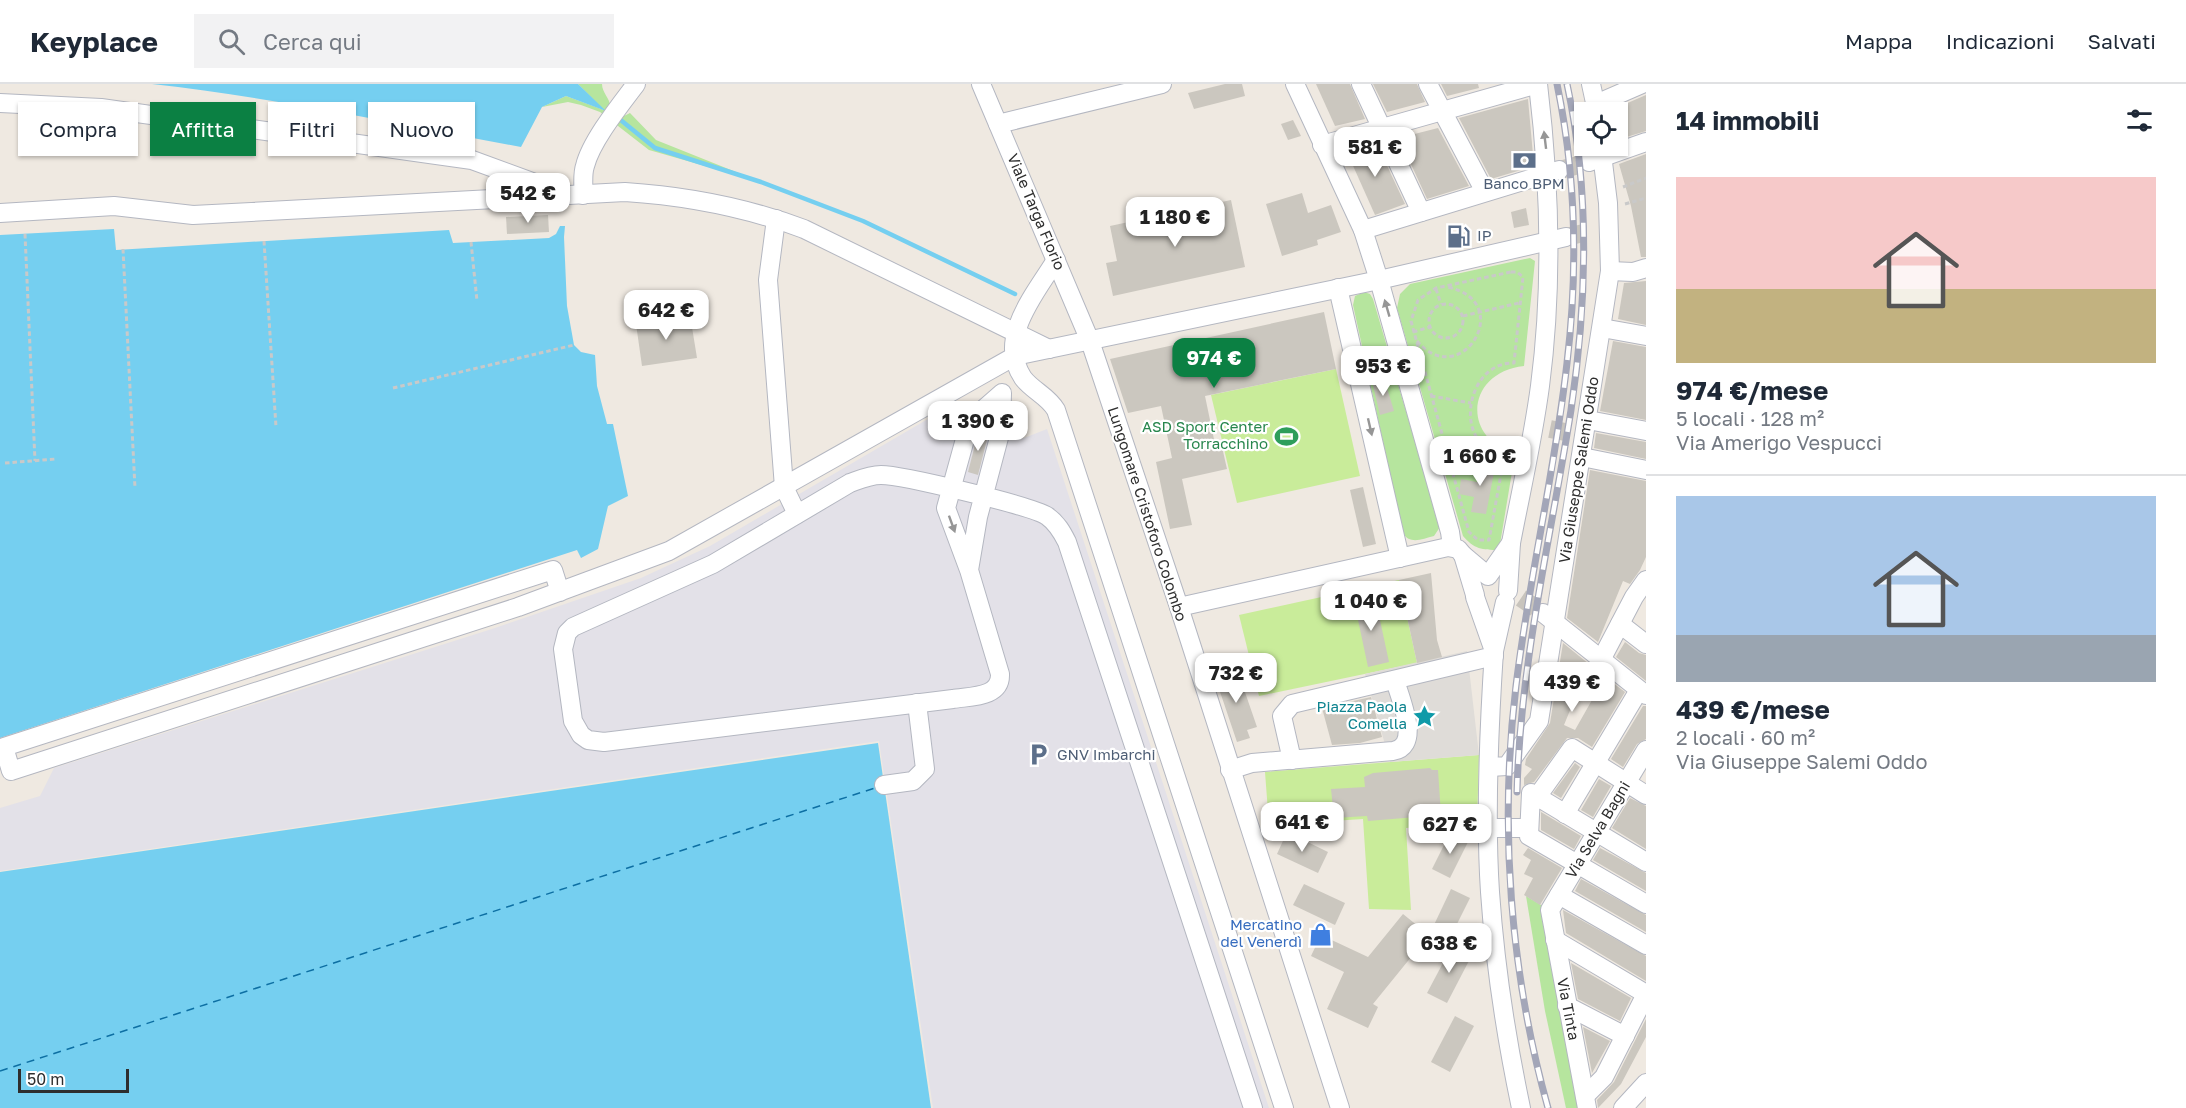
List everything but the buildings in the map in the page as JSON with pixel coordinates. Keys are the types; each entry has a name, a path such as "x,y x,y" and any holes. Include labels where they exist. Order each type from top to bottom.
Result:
{"street":[{"path":"577,195 584,166 613,115 636,84"},
{"name":"Viale Targa Florio","path":"981,84 1090,341"},
{"path":"998,124 1162,84"},
{"path":"1295,84 1363,230 1450,532 1475,596 1494,654"},
{"path":"1362,84 1421,212"},
{"path":"1428,84 1485,192"},
{"path":"1322,145 1538,84 1554,171 1548,240 1542,428 1511,543 1511,597 1494,654 1490,767 1490,891 1503,1016 1521,1108"},
{"path":"1592,84 1595,102"},
{"path":"1608,102 1642,84"},
{"path":"0,103 101,108 472,160 577,195"},
{"path":"1628,147 1646,142"},
{"name":"Via Giuseppe Salemi Oddo","path":"1490,767 1507,766 1537,726 1549,617 1582,457 1583,430 1610,271 1600,230 1607,200 1598,156"},
{"path":"1363,230 1554,171"},
{"path":"0,213 114,206 193,215 625,192 675,195 718,203 804,229 1049,349"},
{"path":"776,219 768,280 784,488 797,514"},
{"path":"560,592 553,570 4,747 11,771 560,592 669,551 1015,356 1379,280 1566,237"},
{"path":"969,570 983,497 1000,430 1002,393 1015,356 1016,332 1056,260"},
{"path":"1610,271 1633,272 1646,268"},
{"path":"1338,288 1400,558"},
{"path":"1602,328 1646,336"},
{"name":"Lungomare Cristoforo Colombo","path":"1090,341 1179,607 1339,1103"},
{"path":"1015,356 1024,378 1046,397 1056,410 1284,1108"},
{"path":"1002,393 970,422 951,490 946,508 969,570 1000,674 999,684 987,693 604,742 588,740 576,729 563,649 564,640 573,627 713,564 864,477 892,476 951,490 983,497 1037,510 1054,522 1067,542 1253,1108"},
{"path":"1583,430 1646,431"},
{"path":"1582,457 1646,470"},
{"path":"1511,543 1488,576 1476,585 1475,596 1481,606 1486,608 1497,608 1511,597"},
{"path":"1179,607 1400,558 1457,550 1488,576 1499,578 1511,597"},
{"path":"1601,660 1620,624 1640,600 1646,580"},
{"path":"1549,617 1642,692 1565,814"},
{"path":"1620,624 1646,644"},
{"path":"1292,760 1282,716 1287,707 1292,704 1494,654"},
{"path":"282,657 290,681"},
{"path":"1230,770 1252,763 1402,748 1408,741 1409,732 1395,680"},
{"path":"884,785 913,781 925,770 917,703"},
{"path":"1646,795 1572,748 1534,795 1528,836 1646,904"},
{"name":"Via Selva Bagni","path":"1554,902 1646,750"},
{"path":"1534,795 1596,833 1644,855"},
{"path":"1489,828 1529,828"},
{"path":"1554,902 1646,945"},
{"name":"Via Tinta","path":"1554,902 1555,940 1586,1102"},
{"path":"1555,940 1646,994 1604,1077 1586,1102"},
{"path":"1568,1006 1625,1036"},
{"path":"1623,1108 1646,1083"}],"path":[{"path":"1607,200 1646,178"},
{"path":"1607,200 1646,198"},
{"path":"25,234 35,461"},
{"path":"264,241 276,427"},
{"path":"471,242 477,302"},
{"path":"123,249 135,488"},
{"path":"1517,272 1523,277 1520,303 1514,363 1494,368 1482,378 1473,392 1471,403 1471,423 1478,438 1489,450 1504,458 1489,540 1478,540 1469,532 1430,396 1412,332 1413,310 1418,300 1436,288 1517,272"},
{"path":"1436,288 1441,304"},
{"path":"1412,332 1417,342 1426,351 1436,356 1448,357 1460,354 1470,348 1477,338 1481,327 1480,312 1469,295 1459,289 1436,288"},
{"path":"1463,316 1520,303"},
{"path":"1441,304 1457,307 1463,316 1459,332 1450,338 1438,336 1430,327 1429,316 1441,304"},
{"path":"1412,332 1430,327"},
{"path":"393,388 574,345"},
{"path":"1430,396 1471,403"},
{"path":"5,463 56,459"}],"shaded area":[{"path":"940,412 1024,438 1047,429 1269,1108 933,1108 879,741 0,871 0,808 40,796 54,768 495,628 641,578 710,546"},
{"name":"Piazza Paola Comella","path":"1467,651 1479,755 1390,762 1365,674"}],"green space":[{"path":"578,84 602,84 610,106 624,116 630,113 656,140 761,182 649,150 600,112 581,105 568,102 542,107 566,96 604,110"},
{"path":"1530,258 1535,261 1524,366 1505,371 1491,380 1482,392 1478,406 1479,420 1485,434 1497,446 1515,454 1499,550 1483,549 1471,544 1463,536 1397,308 1400,294 1410,284"},
{"path":"1364,292 1370,294 1373,299 1440,527 1434,536 1421,540 1409,539 1403,533 1353,305 1355,296"},
{"name":"ASD Sport Center Torracchino","path":"1336,369 1360,476 1237,503 1211,395"},
{"path":"1399,580 1417,663 1259,696 1239,615"},
{"path":"1479,755 1477,823 1406,828 1411,910 1369,909 1363,819 1269,825 1265,772"},
{"path":"1526,896 1546,908 1578,1108 1566,1108 1545,1011"}],"water":[{"path":"152,84 578,84 606,111 566,96 542,107 521,147 475,138 475,102 368,102 368,118 356,116 356,102 278,102"},
{"path":"560,226 565,226 567,306 574,345 581,352 595,355 597,386 607,424 613,424 628,496 608,506 598,549 581,558 577,550 0,738 0,235 114,229 116,250 449,230 453,243 549,238 556,234"},
{"path":"878,743 931,1108 0,1108 0,872"}],"waterway":[{"path":"617,117 655,148 761,182 863,221 1015,294"}],"ferry route":[{"path":"0,1071 875,788"}],"tunnel":[{"path":"1560,170 1589,162"},
{"path":"1566,237 1592,231"},
{"path":"1550,429 1575,434"},
{"path":"1521,598 1543,613"}],"railway":[{"path":"1548,1108 1535,1057 1517,952 1511,898 1508,792 1521,646 1556,444 1571,328 1574,258 1571,188 1557,84"},
{"path":"1517,792 1519,744 1530,648 1571,410 1583,288 1584,247 1580,165 1567,84"}],"place":[{"name":"Banco BPM","path":"1524,160"},
{"name":"IP","path":"1459,236"},
{"name":"ASD Sport Center Torracchino","path":"1286,436"},
{"name":"Piazza Paola Comella","path":"1425,716"},
{"name":"GNV Imbarchi","path":"1039,755"},
{"name":"Mercatino del Venerdì","path":"1320,934"}]}
